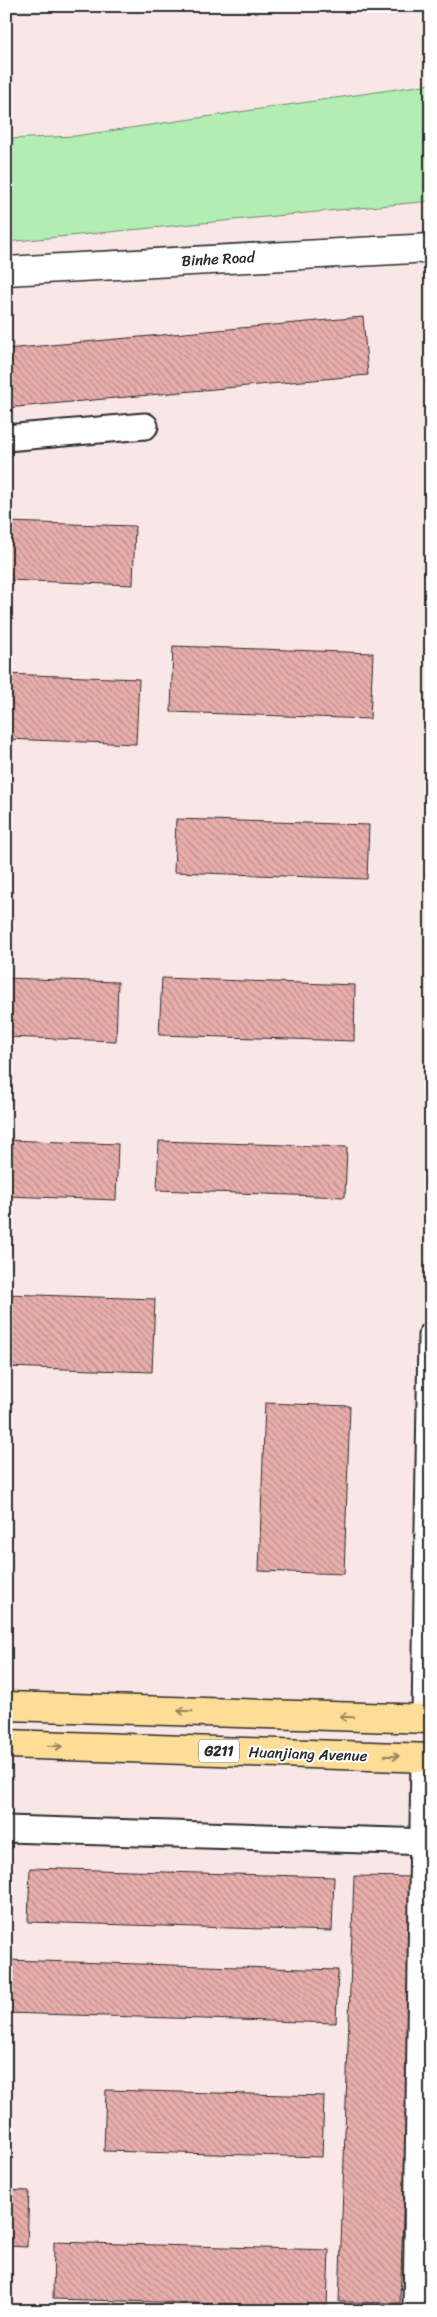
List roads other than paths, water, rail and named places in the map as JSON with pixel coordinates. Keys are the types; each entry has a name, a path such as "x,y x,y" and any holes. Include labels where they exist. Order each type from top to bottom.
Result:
{"highway":[{"path":"6,1706 428,1719"},
{"name":"Huanjiang Avenue","path":"6,1744 427,1758"}],"main road":[{"name":"Binhe Road","path":"6,271 431,248"}],"street":[{"path":"6,438 145,426"},
{"path":"428,1719 431,1336"},
{"path":"416,2311 427,1841 427,1758"},
{"path":"6,1829 427,1841"}]}
